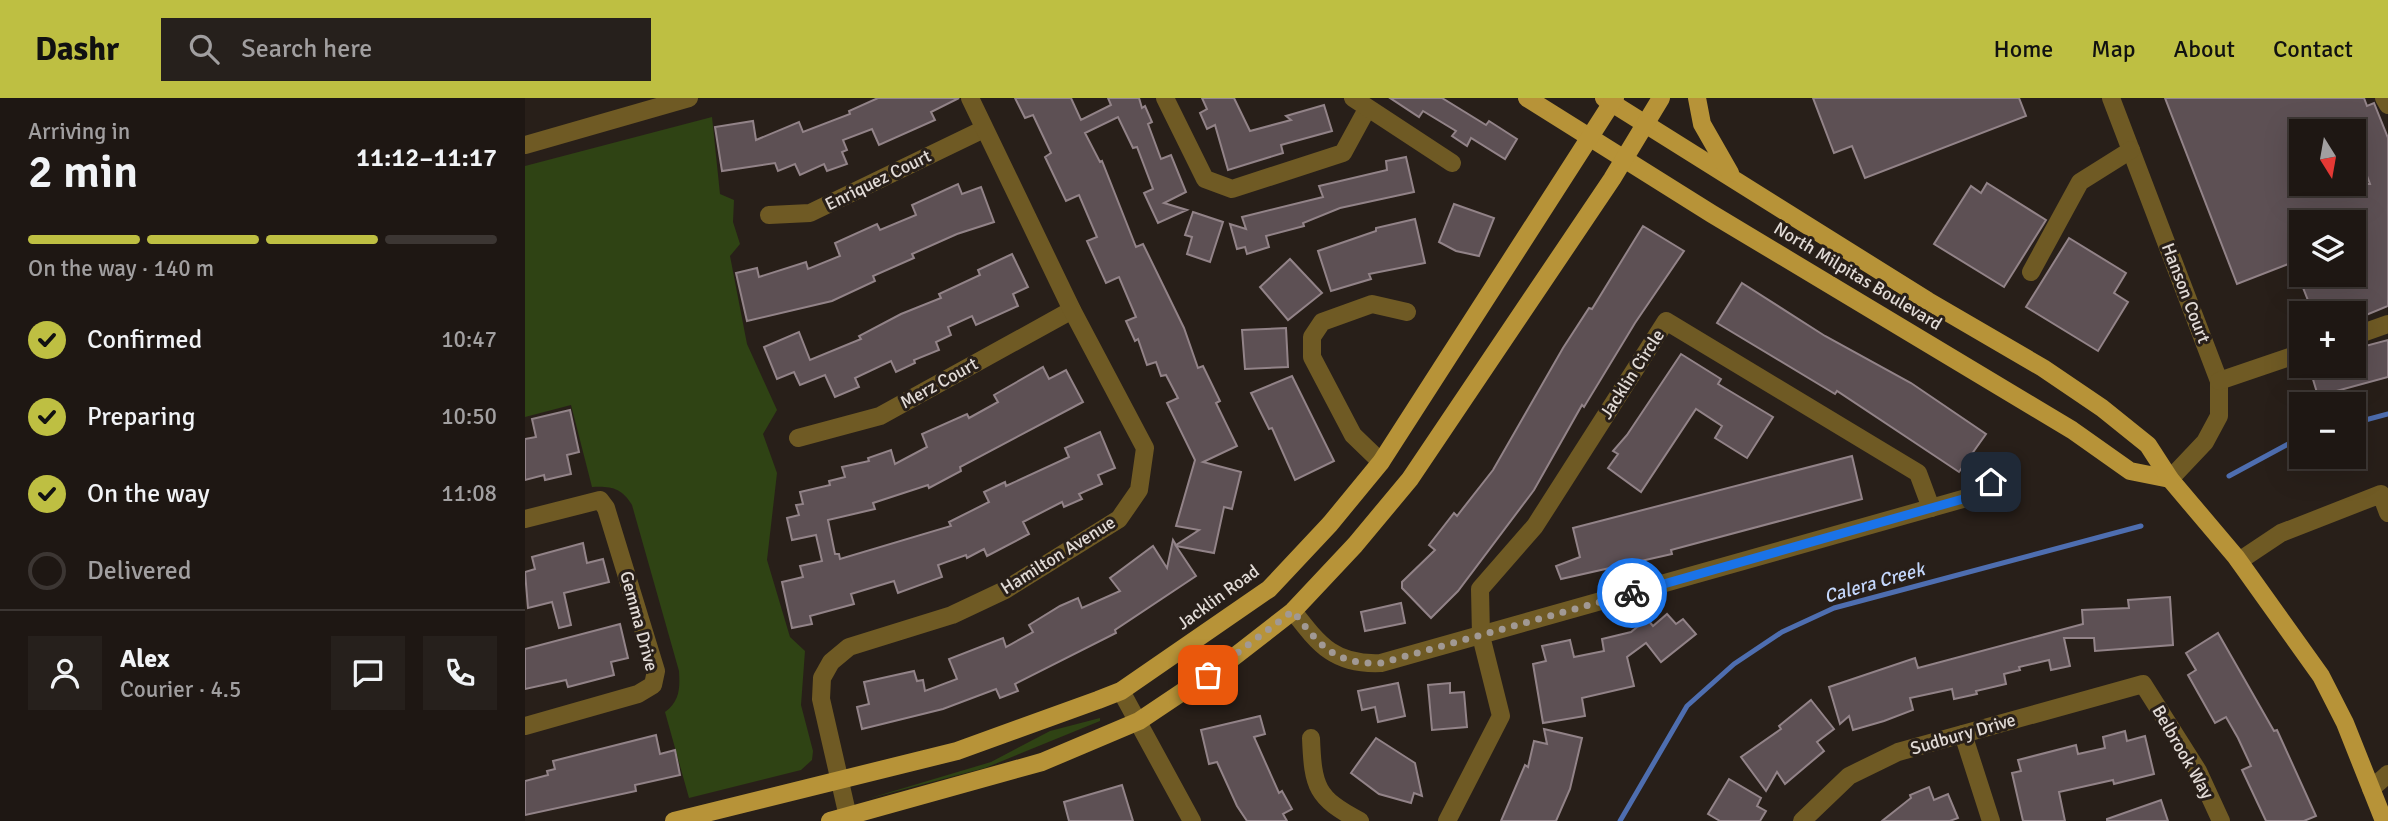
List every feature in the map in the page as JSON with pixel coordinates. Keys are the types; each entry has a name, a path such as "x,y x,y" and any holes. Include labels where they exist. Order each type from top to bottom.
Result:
{"main road":[{"name":"North Milpitas Boulevard","path":"1527,98 2072,430 2130,471 2171,479"},
{"path":"830,821 849,819 1042,762 1139,721 1230,660 1293,611 1355,545 1411,479 1624,159 1661,98"},
{"path":"1697,98 1702,124 1736,182"},
{"name":"North Milpitas Boulevard","path":"1610,100 1928,301 2043,368 2102,408 2148,445 2171,479 2239,561 2321,676 2384,821"},
{"name":"Jacklin Road","path":"674,821 957,751 1121,691 1269,589 1330,524 1381,462 1589,138 1610,100"}],"street":[{"path":"525,145 689,98"},
{"name":"Hamilton Avenue","path":"849,819 821,699 822,678 831,662 849,647 952,615 1005,590 1119,520 1139,490 1145,448 1072,310 970,98"},
{"path":"1165,98 1205,179 1232,190 1343,153 1360,104 1452,163"},
{"name":"Hanson Court","path":"2111,98 2219,381 2218,416 2210,434 2171,479"},
{"path":"2383,98 2388,105"},
{"name":"Enriquez Court","path":"769,215 810,213 984,129"},
{"path":"2031,272 2080,182 2131,150"},
{"path":"1381,462 1353,435 1312,357 1312,337 1322,322 1372,304 1407,312"},
{"name":"Merz Court","path":"798,438 880,416 1072,310"},
{"name":"Jacklin Circle","path":"1481,635 1481,589 1535,526 1666,321 1917,473 1931,508"},
{"path":"2366,332 2388,324"},
{"path":"2219,381 2289,357"},
{"path":"1293,611 1312,636 1338,659 1360,664 1381,663 1977,495 2006,470"},
{"path":"2239,561 2281,533 2385,492 2388,513"},
{"name":"Gemma Drive","path":"525,519 600,500 606,508 656,671 653,685 638,694 525,726"},
{"path":"1447,821 1501,716 1481,635"},
{"name":"Sudbury Drive","path":"1802,821 1849,776 1898,752 2143,684"},
{"name":"Belbrook Way","path":"2143,684 2198,771 2221,821"},
{"path":"1121,691 1192,821"},
{"path":"1963,734 1991,821"},
{"path":"1311,738 1313,777 1330,805 1360,821"},
{"path":"2371,789 2388,774"}],"green space":[{"path":"712,117 720,194 734,200 733,222 740,244 730,256 747,344 777,410 763,434 777,473 767,560 790,637 805,651 801,705 813,751 812,760 801,770 689,798 665,712 678,694 679,671 632,505 615,489 592,487 571,405 525,417 525,166"},
{"path":"1100,718 1100,721 985,768 867,799 991,762 1050,731"}],"building":[{"path":"878,98 959,98 931,112 935,120 879,145 872,129 843,140 847,150 842,152 847,164 827,171 824,164 800,175 795,164 778,171 775,163 722,171 715,127 753,121 756,140 799,122 803,132 850,114 849,111"},
{"path":"1015,98 1071,98 1081,120 1111,105 1108,98 1139,98 1142,108 1145,106 1152,122 1148,124 1161,159 1171,155 1186,192 1164,203 1187,210 1158,223 1144,193 1153,189 1137,147 1133,148 1118,117 1085,133 1100,162 1102,161 1136,247 1143,244 1184,328 1198,368 1203,366 1220,401 1216,403 1237,446 1203,462 1241,472 1232,509 1224,507 1214,553 1176,546 1196,576 1115,630 1116,633 1015,684 1018,691 1000,698 996,689 943,709 862,729 857,707 869,704 864,682 914,671 917,681 923,680 925,691 957,679 949,659 1003,638 1006,647 1033,632 1029,625 1060,606 1078,598 1082,608 1120,591 1110,578 1153,546 1167,568 1173,540 1176,545 1199,530 1176,526 1195,460 1167,403 1178,398 1166,375 1161,376 1156,362 1147,365 1138,339 1135,341 1126,321 1136,317 1119,277 1106,283 1087,241 1097,237 1079,195 1066,201 1045,157 1051,153 1033,115 1025,118"},
{"path":"1202,98 1234,98 1250,131 1291,120 1286,116 1324,105 1332,131 1281,145 1283,153 1228,170 1215,125 1207,129 1200,113 1207,109"},
{"path":"1390,98 1442,98 1486,125 1489,121 1517,139 1505,159 1471,138 1467,146 1452,136 1456,131 1423,111 1419,117"},
{"path":"1813,98 2019,98 2026,116 1865,178 1852,146 1834,153"},
{"path":"2165,98 2364,98 2367,106 2374,103 2388,138 2388,306 2366,315 2366,301 2308,301 2303,287 2366,287 2366,210 2289,210 2289,264 2237,284"},
{"path":"1406,157 1414,192 1340,208 1303,223 1304,226 1266,236 1269,247 1247,254 1245,247 1237,249 1230,224 1246,229 1242,217 1323,197 1319,186 1387,170 1386,161"},
{"path":"1987,183 2046,220 2004,287 1934,244 1971,186 1981,193"},
{"path":"958,184 962,194 981,187 994,222 957,234 912,254 914,258 873,276 875,281 832,301 747,321 736,273 757,268 759,277 806,262 808,269 840,256 835,243 877,224 880,230 916,215 912,205"},
{"path":"1454,204 1494,218 1479,256 1456,251 1439,242"},
{"path":"1193,212 1223,222 1210,262 1187,254 1192,237 1185,235"},
{"path":"1415,219 1425,263 1369,274 1371,279 1331,291 1318,251 1376,231 1376,228"},
{"path":"1643,226 1684,251 1635,323 1584,407 1582,405 1534,490 1458,591 1431,618 1402,588 1402,582 1435,550 1429,545 1454,513 1457,516 1493,470 1563,348 1589,308 1592,309"},
{"path":"2069,238 2126,273 2114,293 2128,302 2098,351 2026,307"},
{"path":"1012,254 1028,287 1013,294 1018,306 976,325 972,316 948,327 951,335 936,342 939,350 914,360 915,363 896,372 891,361 855,378 859,387 835,397 825,375 800,385 794,372 777,379 764,347 799,332 810,360 861,339 859,336 901,314 941,298 939,294 980,275 978,270"},
{"path":"1290,259 1322,293 1288,320 1260,287"},
{"path":"1742,283 1825,336 1911,383 1986,434 1959,472 1837,391 1835,394 1717,323"},
{"path":"1286,328 1288,367 1245,369 1242,330"},
{"path":"2388,340 2388,377 2333,392 2317,392 2313,378 2366,378 2366,346"},
{"path":"1681,354 1721,379 1718,384 1773,417 1747,458 1715,438 1722,426 1696,409 1641,492 1608,468 1618,454 1613,451 1627,435"},
{"path":"1043,367 1049,379 1066,370 1083,402 960,467 961,471 929,488 928,485 873,503 875,509 828,520 835,554 839,554 840,559 951,526 949,522 989,502 984,492 1005,482 1006,486 1069,457 1065,448 1100,432 1115,468 1098,475 1102,484 1079,494 1082,499 1064,507 1062,502 1023,522 1029,534 987,556 984,549 967,558 966,555 938,565 942,577 898,593 894,581 851,594 854,604 810,616 812,624 792,628 782,582 803,577 800,566 822,561 816,535 792,540 787,518 799,515 796,505 803,504 800,492 830,485 829,481 845,477 842,467 869,461 868,458 891,450 895,464 927,447 922,434 967,414 969,418 998,402 994,395"},
{"path":"1292,376 1334,461 1295,480 1272,428 1269,429 1251,393"},
{"path":"570,410 579,452 567,455 571,474 545,480 544,475 525,480 525,439 536,437 532,419"},
{"path":"1852,456 1862,499 1671,550 1672,554 1561,579 1556,566 1580,557 1573,528"},
{"path":"583,543 587,563 603,559 609,582 564,593 571,625 559,628 552,602 528,608 525,572 535,569 532,557"},
{"path":"2170,597 2173,645 2095,651 2094,638 2064,638 2070,666 2051,670 2049,660 2019,667 2020,670 2004,674 2006,684 1976,691 1977,694 1954,699 1952,689 1910,698 1913,710 1884,721 1853,730 1849,716 1840,724 1829,687 1915,658 1918,668 2083,624 2082,610 2129,608 2128,600"},
{"path":"1401,603 1405,623 1365,631 1361,612"},
{"path":"1667,614 1676,624 1683,619 1696,634 1661,662 1646,643 1627,657 1634,686 1582,698 1585,716 1543,723 1533,664 1546,661 1542,646 1570,640 1574,657 1604,651 1602,639 1631,632 1647,619 1653,626"},
{"path":"620,624 628,658 611,662 614,675 568,687 566,680 525,689 525,649"},
{"path":"2218,633 2274,731 2277,730 2316,816 2304,821 2266,821 2242,770 2251,766 2238,738 2226,717 2215,723 2188,675 2196,670 2186,653"},
{"path":"1398,683 1405,716 1378,722 1375,707 1362,710 1358,691"},
{"path":"1450,683 1450,693 1464,692 1467,727 1432,730 1428,685"},
{"path":"1811,700 1834,729 1817,742 1824,751 1785,784 1777,772 1766,791 1741,757 1781,729 1779,726"},
{"path":"1260,716 1265,734 1254,737 1279,793 1282,791 1292,809 1283,814 1287,821 1247,821 1237,806 1217,762 1209,764 1201,730"},
{"path":"1544,729 1582,738 1570,789 1556,821 1501,821 1525,765 1528,767 1534,741 1547,744"},
{"path":"2125,731 2127,741 2145,736 2154,774 2114,784 2113,780 2059,792 2065,821 2023,821 2012,773 2021,771 2018,760 2076,745 2078,754 2105,748 2103,737"},
{"path":"656,735 660,754 675,750 680,775 635,785 636,791 525,815 525,781 548,775 547,771 555,769 553,761"},
{"path":"1376,738 1415,763 1422,796 1414,793 1411,803 1379,794 1351,773"},
{"path":"1729,779 1761,798 1757,806 1766,811 1760,821 1720,821 1708,814"},
{"path":"1122,785 1133,821 1069,821 1064,802"},
{"path":"1929,787 1934,800 1948,794 1958,818 1950,821 1882,821 1911,798 1910,795"},
{"path":"2161,800 2168,821 2107,821 2107,819"}],"waterway":[{"name":"Calera Creek","path":"2366,420 2388,414"},
{"name":"Calera Creek","path":"2229,476 2289,444"},
{"name":"Calera Creek","path":"1620,821 1687,706 1734,664 1782,632 1834,608 2141,526"}],"way so far":[{"path":"1208,675 1293,611 1312,636 1338,659 1360,664 1381,663 1632,593"}],"route":[{"path":"1632,593 1977,495 1991,482"}]}
